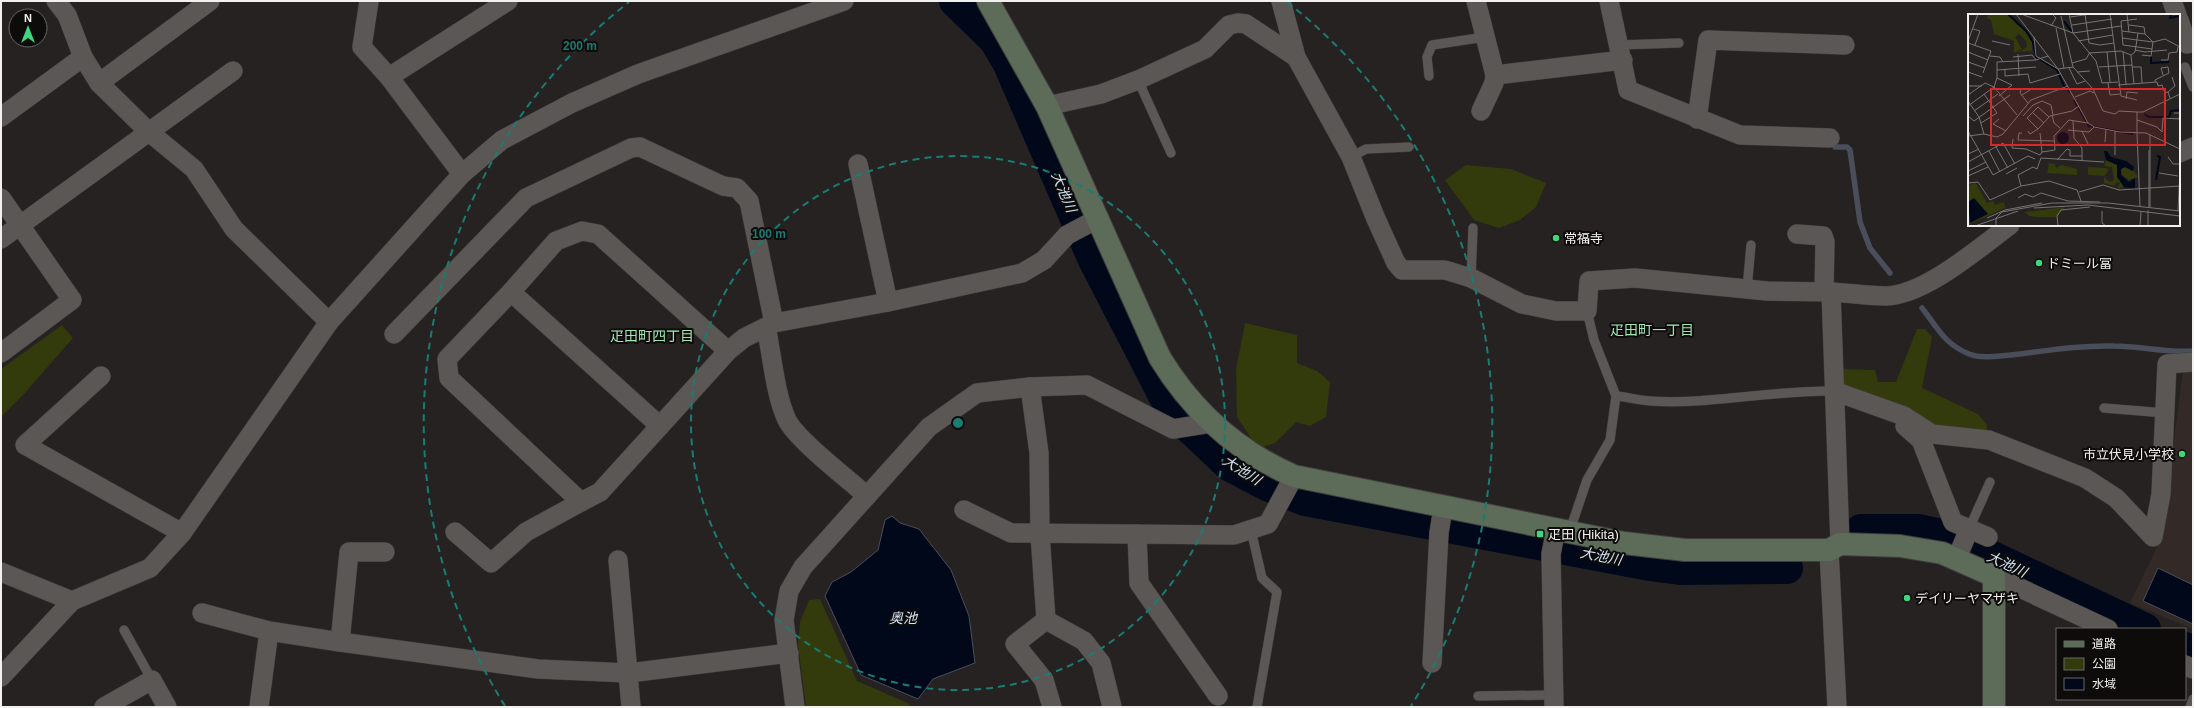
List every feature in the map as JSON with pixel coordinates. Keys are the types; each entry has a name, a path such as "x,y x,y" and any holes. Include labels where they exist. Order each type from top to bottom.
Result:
{"street":[{"path":"56,1 67,15 83,57 99,82 149,132 194,169 234,229 328,322"},
{"path":"99,82 210,1"},
{"path":"368,1 362,47 389,78 462,174"},
{"path":"389,78 508,1"},
{"path":"1,678 72,601 150,568 182,533 328,322 462,174 502,140 572,103 638,74 844,1"},
{"path":"1281,1 1296,57 1351,157 1376,219 1396,263 1402,270 1445,270 1471,278 1522,304 1556,310 1587,310 1589,282 1613,278 1655,278 1699,285 1747,289 1887,296 1906,292 1949,270 2009,226"},
{"path":"1476,1 1495,75 1494,82 1481,111"},
{"path":"1609,1 1628,90 1740,135 1830,138"},
{"path":"2172,1 2177,14"},
{"path":"993,3 1048,106 1093,221 1160,358 1206,424 1249,453 1294,476 1558,538 1624,543 1685,550 1900,546 1942,553 1958,558 2106,628"},
{"path":"1048,106 1101,94 1138,80 1205,49 1229,25 1238,23 1246,24 1296,57"},
{"path":"2180,23 2187,44 2193,43"},
{"path":"1697,119 1708,40 1845,45"},
{"path":"1495,75 1621,53"},
{"path":"1,117 83,57"},
{"path":"1,238 233,71"},
{"path":"2180,145 2193,146"},
{"path":"2180,152 2193,146"},
{"path":"394,334 526,198 631,148 640,147 722,186 738,188 749,200 782,407 788,421 802,439 866,496"},
{"path":"858,164 888,302"},
{"path":"1,198 18,226 72,300 1,354"},
{"path":"455,532 491,563 526,532 600,492 728,351 744,338 770,325 888,302 1022,273 1044,260 1067,235 1093,221"},
{"path":"581,502 449,378 447,359 511,292 556,241 582,231 598,234 728,351"},
{"path":"1797,234 1823,236 1825,242 1834,391 1837,707"},
{"path":"511,292 660,426"},
{"path":"1834,391 1904,416 1932,434 1989,440 2085,478 2116,498 2153,537 2162,494 2167,364 2193,362"},
{"path":"101,376 25,445 182,533"},
{"path":"795,707 784,620 789,591 803,567 930,427 977,393 1030,387 1087,385 1173,429 1206,424"},
{"path":"1030,387 1039,452 1040,534 1046,620"},
{"path":"1877,407 1889,417 1906,426 1921,440 1953,522 1988,537"},
{"path":"964,510 1011,533 1234,535 1268,524 1294,476"},
{"path":"1432,663 1439,533 1442,511"},
{"path":"1958,558 1969,529"},
{"path":"1137,534 1139,583 1218,696"},
{"path":"1554,701 1558,538"},
{"path":"340,642 349,552 385,552"},
{"path":"618,560 631,707"},
{"path":"1,572 72,601"},
{"path":"1994,576 1994,707"},
{"path":"202,614 269,631 538,669 628,673 789,653"},
{"path":"1046,620 1015,644 1044,680 1052,707"},
{"path":"1046,620 1084,641 1101,663 1112,707"},
{"path":"259,707 269,631"},
{"path":"104,707 152,680 166,707"}],"lane":[{"path":"1429,76 1427,57 1432,45 1485,38"},
{"path":"1621,53 1679,43"},
{"path":"2186,67 2193,87"},
{"path":"1138,80 1171,153"},
{"path":"1351,157 1366,149 1409,147"},
{"path":"1471,278 1473,228"},
{"path":"1747,289 1751,245"},
{"path":"1558,538 1587,480 1610,440 1616,396 1594,340 1587,310"},
{"path":"1616,396 1650,401 1689,400 1800,390 1834,391"},
{"path":"2104,408 2165,413"},
{"path":"1969,529 1990,482"},
{"path":"1250,530 1262,578 1277,592 1257,707"},
{"path":"124,630 152,680"},
{"path":"1478,696 1554,701"},
{"path":"2190,707 2193,699"}],"shaded area":[{"name":"市立伏見小学校","path":"2193,369 2193,629 2130,603 2161,539 2183,370"}],"green space":[{"path":"1466,165 1511,169 1546,183 1536,207 1520,220 1499,228 1474,220 1445,180"},
{"path":"1245,323 1297,335 1297,363 1317,371 1330,382 1326,417 1310,426 1296,422 1275,443 1258,449 1237,417 1236,369"},
{"path":"62,325 73,338 24,394 1,417 1,369"},
{"path":"1917,329 1925,329 1932,337 1922,388 1978,414 1987,425 1986,434 1951,431 1840,388 1840,369 1875,370 1878,382 1896,382"},
{"path":"820,599 857,681 910,704 907,707 806,707 798,645 800,622 809,600"}],"water":[{"name":"奥池","path":"892,516 900,523 919,529 951,570 969,616 975,663 933,679 918,699 861,675 825,596 832,582 851,572 878,550 885,520"},
{"path":"2158,568 2193,585 2193,624 2143,601"}],"waterway":[{"name":"大池川","path":"955,1 995,40 1008,62 1093,258 1172,411 1229,465 1267,485 1305,500 1650,565 1680,569 1787,568"},
{"path":"1835,147 1847,147 1850,150 1860,222 1870,248 1890,273"},
{"path":"1922,308 1947,340 1960,350 1974,356 1984,357 2011,355 2088,346 2124,346 2173,351 2193,351"},
{"name":"大池川","path":"1861,530 1918,530 1950,537 2143,628"},
{"name":"大池川","path":"2186,648 2193,652"}],"place":[{"name":"常福寺","path":"1556,238"},
{"name":"ドミール冨","path":"2039,263"},
{"name":"市立伏見小学校","path":"2182,454"},
{"name":"疋田 (Hikita)","path":"1540,534"},
{"name":"デイリーヤマザキ","path":"1907,598"}],"district":[{"name":"疋田町一丁目","path":"1652,330"},
{"name":"疋田町四丁目","path":"652,336"}]}
